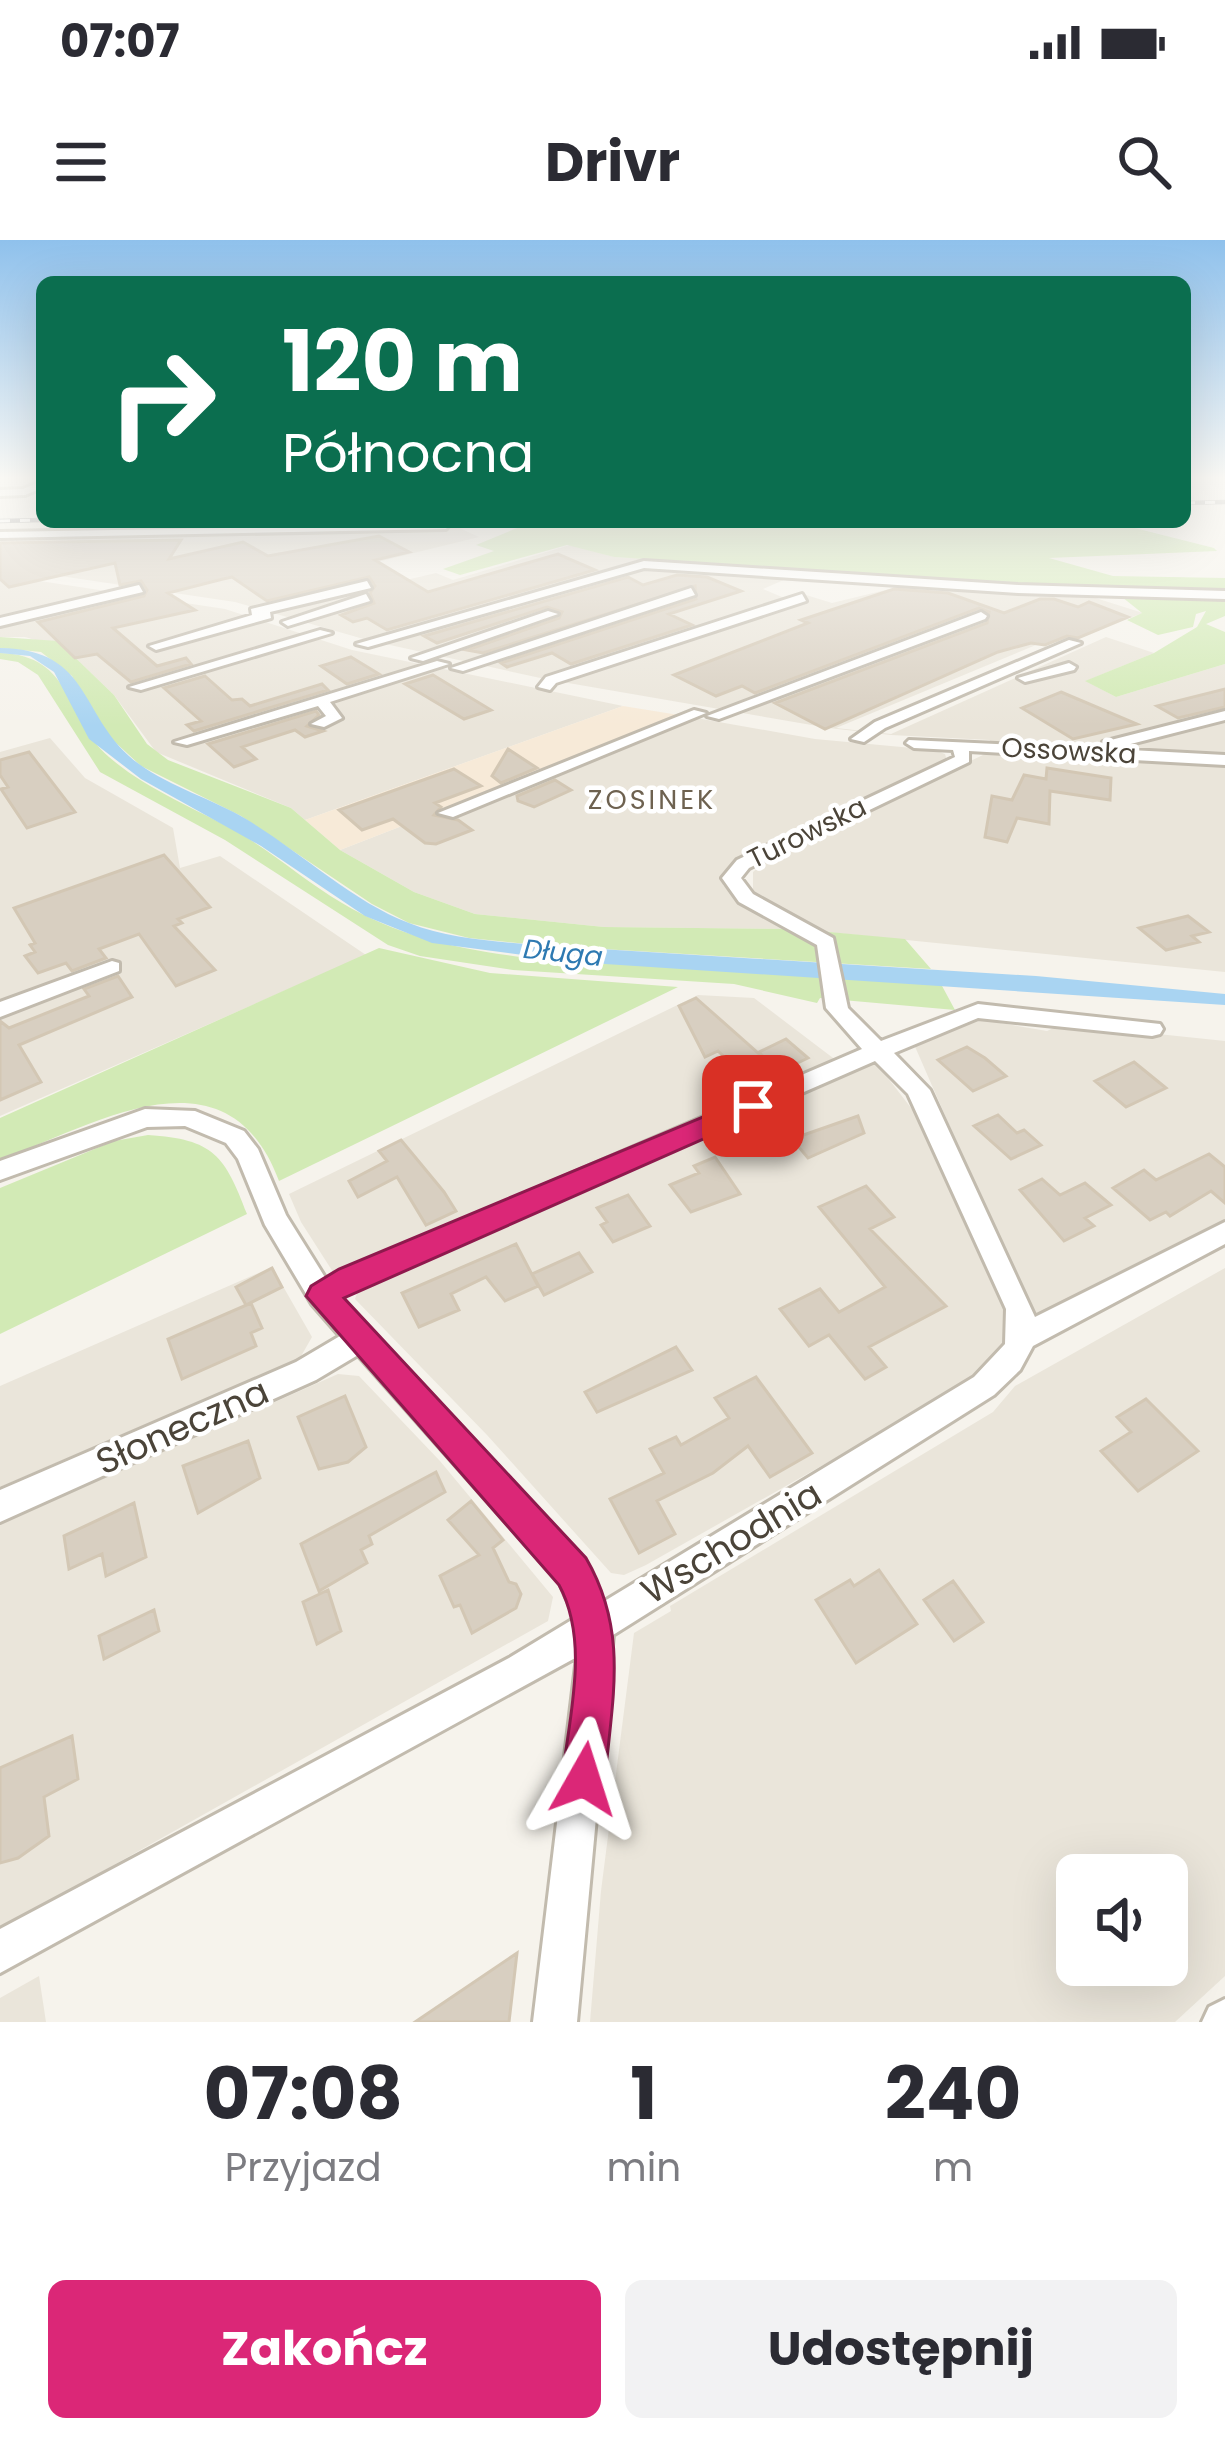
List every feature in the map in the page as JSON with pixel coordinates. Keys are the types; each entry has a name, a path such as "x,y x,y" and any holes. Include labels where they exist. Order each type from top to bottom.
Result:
{"street":[{"path":"363,644 644,564 1087,592 1225,595"},
{"path":"1,622 139,589"},
{"path":"157,646 261,614 372,590 287,622"},
{"path":"182,742 691,592"},
{"path":"544,686 802,598"},
{"path":"418,658 552,614"},
{"path":"447,814 981,616"},
{"path":"820,676 804,668 927,623"},
{"path":"136,687 326,633"},
{"path":"859,739 880,724 1074,643"},
{"path":"896,737 1034,674 1070,667"},
{"path":"319,724 335,718 322,701"},
{"path":"1104,754 1101,746 1225,716"},
{"name":"Ossowska","path":"914,743 1225,760"},
{"name":"Turowska","path":"880,1048 837,1010 830,950 809,930 746,898 731,883 733,872 963,758 960,746"},
{"path":"0,1010 112,967"},
{"path":"322,1296 350,1278 880,1048 978,1011 1152,1029"},
{"path":"880,1048 918,1090 1020,1309 1023,1337 1225,1232"},
{"path":"0,1171 145,1118 201,1120 250,1140 274,1218 322,1296 447,1428 572,1571 595,1624 591,1707 556,2022"},
{"name":"Wschodnia","path":"0,1952 522,1671 984,1386 1015,1358 1023,1337"},
{"name":"Słoneczna","path":"0,1506 306,1371 360,1339"}],"shaded area":[{"path":"0,560 385,560 373,563 402,581 436,573 453,580 519,560 678,560 755,564 786,579 763,589 789,600 806,595 832,603 931,579 1086,595 1143,613 1061,643 1048,640 836,728 891,734 1106,637 1154,653 1086,681 1116,697 1225,664 1225,972 827,932 753,892 753,872 769,858 985,754 990,740 891,735 829,728 545,679 367,640 235,602 0,567"},
{"path":"0,575 225,609 352,650 623,706 305,820 291,808 156,752 114,695 66,649 25,637 0,637"},
{"path":"623,706 685,716 340,850 305,820"},
{"path":"685,716 815,739 934,750 945,754 947,761 725,871 723,885 736,899 797,929 604,927 475,914 414,892 340,850"},
{"path":"50,738 85,778 173,828 180,868 220,856 366,955 0,1116 0,752"},
{"path":"698,995 754,998 837,1061 373,1263 369,1257 333,1272 289,1194"},
{"path":"972,1018 1047,1031 1062,1024 1225,1041 1225,1222 1043,1321 1033,1317 913,1042"},
{"path":"874,1060 925,1126 1004,1298 1009,1327 1004,1345 976,1377 922,1409 646,1565 624,1575 611,1573 487,1435 355,1299 361,1282"},
{"path":"272,1267 312,1337 300,1358 0,1487 0,1386"},
{"path":"1225,1268 1225,1976 1175,2022 590,2022 601,1891 634,1633 671,1611 670,1606 993,1412 1015,1386"},
{"path":"338,1374 359,1376 440,1461 553,1597 548,1621 0,1929 0,1524"},
{"path":"39,1976 46,2022 0,2022 0,1998"}],"green space":[{"path":"468,560 513,560 460,575 443,569"},
{"path":"663,560 1057,560 1113,576 1225,578 1225,616 1206,624 1225,632 1225,664 1116,697 1085,681 1154,653 1197,627 1206,611 1196,614 1193,627 1158,635 1127,620 1142,613 1112,589"},
{"path":"0,637 58,641 114,695 147,744 168,760 291,808 340,850 414,892 475,914 604,927 797,929 905,939 931,969 536,945 469,938 409,923 372,904 241,816 141,766 103,731 72,676 41,652 0,648"},
{"path":"0,653 24,656 55,677 95,742 123,768 236,831 342,903 388,926 459,947 535,959 941,984 955,1010 820,998 817,1003 734,984 513,970 420,956 388,945 225,840 100,772 38,675 18,662 0,659"},
{"path":"379,948 490,973 678,987 279,1181 256,1139 227,1114 193,1104 156,1105 117,1114 0,1160 0,1118"},
{"path":"148,1135 188,1141 214,1154 232,1178 247,1214 0,1334 0,1188 114,1141"}],"water":[{"name":"Długa","path":"0,648 30,651 69,673 119,746 139,764 246,819 366,902 440,933 536,945 1036,976 1225,994 1225,1005 575,962 432,943 365,916 261,846 141,779 89,739 54,672 30,656 0,653"}],"building":[{"path":"0,560 375,560 428,592 537,560 572,560 595,570 387,630 367,618 353,622 341,615 374,603 370,593 375,586 369,577 267,601 232,577 223,579 168,593 195,610 113,628 157,666 186,658 191,664 131,682 97,654 75,658 38,622 144,596 147,590 141,581 120,585 115,563 9,587 0,579"},
{"path":"677,575 707,577 741,591 669,614 692,625 571,664 552,653 507,667 501,663 696,599 695,586 483,653 467,650 559,618 562,612 547,607 437,643 424,636 628,577 643,585"},
{"path":"894,589 948,593 1004,613 1040,599 1054,599 1078,607 1089,602 1128,617 1078,638 1067,636 1045,645 1031,643 998,652 825,729 775,703 987,623 989,612 979,608 755,693 742,686 716,696 674,675 808,623 801,620"},
{"path":"351,657 379,674 347,684 321,666"},
{"path":"433,675 491,710 464,719 405,684"},
{"path":"205,676 232,700 242,699 250,706 322,684 328,690 194,731 187,725 201,721 164,688"},
{"path":"1225,689 1225,707 1178,718 1157,706"},
{"path":"1061,692 1137,724 1073,739 1022,708"},
{"path":"316,711 319,715 307,726 323,731 305,737 295,730 242,747 256,759 234,767 208,744"},
{"path":"508,749 537,768 501,783 492,776"},
{"path":"29,752 75,812 27,828 1,789 8,787 0,775 0,760"},
{"path":"1047,768 1111,778 1110,800 1050,791 1049,824 1017,818 1007,842 985,837 992,796 1012,800 1024,775 1046,779"},
{"path":"454,769 481,786 435,803 441,807 434,815 458,820 472,830 436,844 425,843 393,819 362,830 339,810"},
{"path":"555,780 571,790 534,807 518,801 517,796"},
{"path":"164,855 210,907 178,919 182,923 174,926 215,970 176,986 139,934 99,949 106,958 72,971 66,963 38,973 25,956 35,952 30,945 35,943 14,908"},
{"path":"1188,916 1209,932 1192,936 1199,942 1166,950 1139,928"},
{"path":"118,976 132,997 19,1045 41,1082 0,1100 0,1021 9,1028 89,996 84,989"},
{"path":"696,998 766,1060 759,1052 786,1039 808,1058 779,1072 769,1062 742,1074 718,1051 705,1057 679,1006"},
{"path":"967,1047 1006,1076 973,1091 938,1060"},
{"path":"1134,1062 1166,1088 1126,1107 1095,1081"},
{"path":"998,1115 1017,1133 1024,1130 1041,1145 1011,1159 974,1126"},
{"path":"858,1116 864,1133 808,1158 792,1139"},
{"path":"401,1140 456,1211 426,1225 397,1177 358,1197 349,1181 387,1161 379,1151"},
{"path":"1209,1154 1225,1167 1225,1203 1211,1191 1170,1216 1166,1212 1150,1220 1113,1188 1144,1170 1156,1180"},
{"path":"715,1157 740,1194 691,1212 670,1185 699,1173 694,1166"},
{"path":"1042,1179 1060,1195 1085,1183 1111,1205 1085,1218 1094,1226 1064,1241 1020,1190"},
{"path":"866,1186 894,1217 870,1229 946,1306 869,1347 886,1367 865,1379 829,1335 809,1346 780,1309 820,1289 839,1312 885,1287 819,1207"},
{"path":"628,1195 650,1226 613,1242 601,1225 607,1222 597,1208"},
{"path":"516,1244 538,1286 505,1301 486,1277 451,1294 459,1310 419,1327 402,1293"},
{"path":"579,1253 592,1272 544,1295 532,1274"},
{"path":"272,1268 282,1287 246,1305 236,1287"},
{"path":"251,1303 262,1328 251,1333 256,1346 182,1379 168,1339"},
{"path":"676,1347 692,1370 597,1412 585,1392"},
{"path":"756,1377 812,1453 770,1477 748,1446 713,1473 657,1501 675,1534 639,1553 610,1499 664,1473 650,1449 676,1437 681,1445 729,1418 715,1398"},
{"path":"345,1396 366,1447 348,1462 319,1469 298,1417"},
{"path":"1146,1399 1198,1451 1138,1491 1101,1451 1131,1432 1117,1417"},
{"path":"248,1441 260,1478 198,1513 183,1466"},
{"path":"436,1472 445,1492 369,1536 372,1544 361,1550 367,1563 319,1591 301,1544"},
{"path":"471,1501 503,1540 493,1548 509,1582 521,1594 516,1608 472,1633 440,1576 479,1555 448,1520"},
{"path":"134,1503 146,1557 106,1576 102,1554 69,1569 64,1536"},
{"path":"879,1570 917,1624 856,1663 816,1600 850,1580 854,1586"},
{"path":"953,1581 983,1622 954,1641 924,1600"},
{"path":"328,1590 341,1631 317,1644 303,1602"},
{"path":"154,1610 159,1631 104,1659 99,1636"},
{"path":"72,1736 78,1779 44,1797 49,1836 18,1858 0,1863 0,1768"},
{"path":"517,1953 509,2022 415,2022"}],"district":[{"name":"ZOSINEK","path":"652,800"}],"route":[{"path":"584,1779 595,1660 595,1624 586,1596 572,1571 447,1428 322,1296 350,1278 753,1106"}]}
